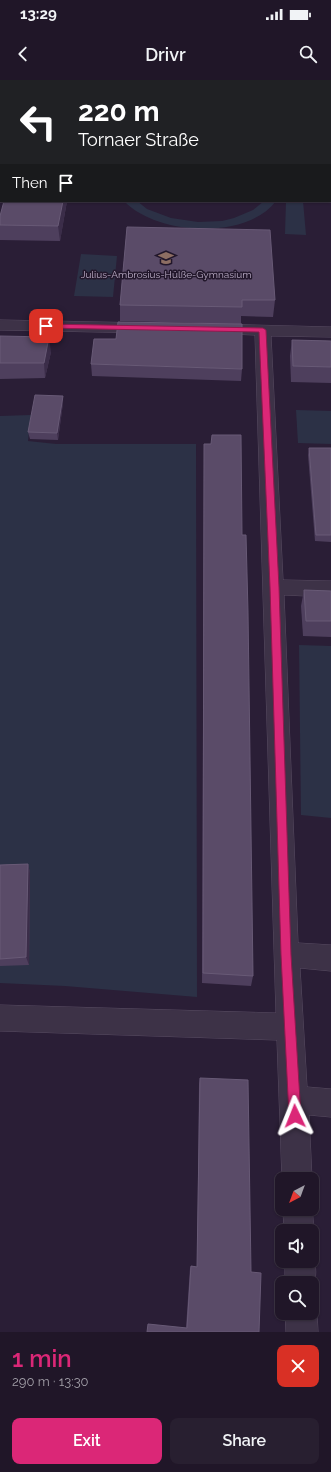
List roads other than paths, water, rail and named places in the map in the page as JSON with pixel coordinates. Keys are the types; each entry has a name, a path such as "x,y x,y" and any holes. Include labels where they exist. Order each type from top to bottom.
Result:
{"street":[{"path":"0,325 159,328"},
{"path":"199,329 331,332"},
{"path":"263,330 275,587 286,955 289,1027 295,1100 297,1172"},
{"path":"275,587 331,589"},
{"path":"286,955 331,958"},
{"path":"0,1018 289,1027"},
{"path":"295,1100 331,1103"},
{"path":"301,1320 302,1332"}],"place":[{"name":"Julius-Ambrosius-Hülße-Gymnasium","path":"166,258"}]}
